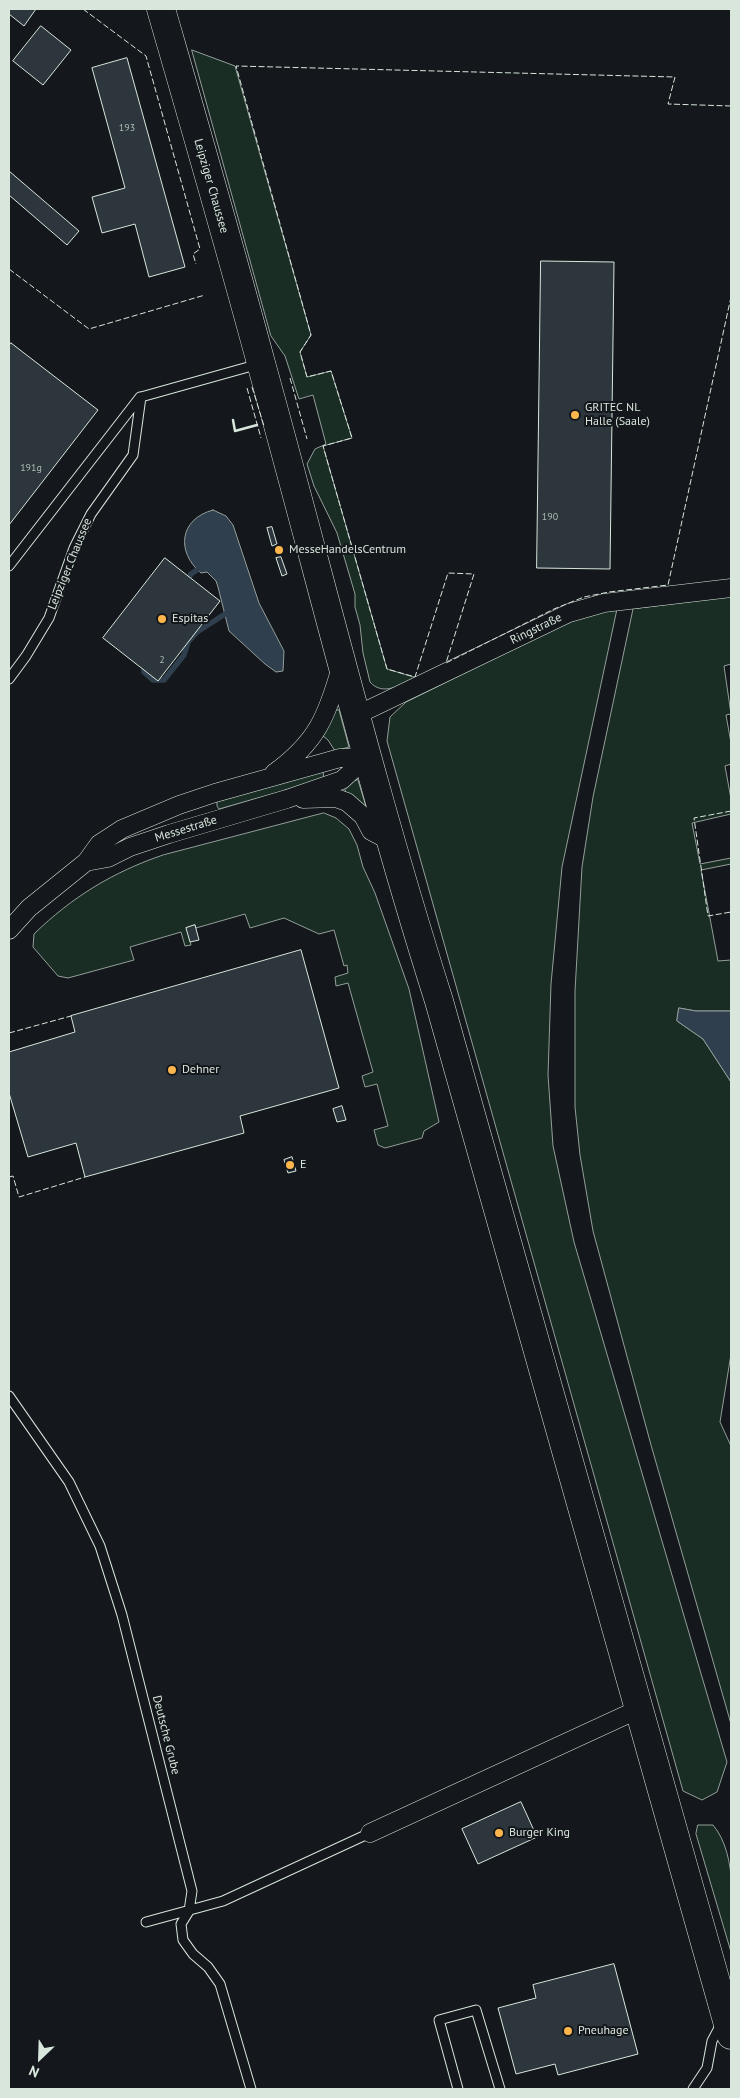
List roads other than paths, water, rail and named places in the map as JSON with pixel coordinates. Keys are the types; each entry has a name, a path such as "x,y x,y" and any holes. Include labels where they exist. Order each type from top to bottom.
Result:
{"main road":[{"name":"Leipziger Chaussee","path":"161,9 262,363 390,841 439,1001 728,2025"}],"street":[{"name":"Ringstraße","path":"355,716 570,613 604,603 731,588"},
{"name":"Messestraße","path":"266,779 291,761 314,736 334,693 342,666"},
{"name":"Messestraße","path":"9,930 29,908 86,862 99,844 122,829 179,805 266,779 340,758 367,757"},
{"name":"Messestraße","path":"86,862 108,858 130,846 287,799 342,780 367,757"},
{"name":"Messestraße","path":"287,799 336,798 348,802 363,816 370,831 390,841"},
{"path":"370,1832 638,1709"}],"lane":[{"path":"9,566 140,397 262,363"},
{"name":"Leipziger Chaussee","path":"9,679 26,656 49,618 74,548 91,514 134,455 140,397"},
{"name":"Deutsche Grube","path":"9,1396 69,1482 100,1546 122,1615 192,1892 189,1911 181,1924 183,1940 193,1954 208,1966 220,1984 251,2089"},
{"path":"146,1922 224,1901 370,1832"},
{"path":"458,2089 440,2020 476,2010 500,2089"},
{"path":"693,2089 707,2068 712,2041 728,2025"}],"water":[{"path":"213,510 226,516 233,525 259,603 284,651 283,671 276,672 265,664 229,631 216,581 207,572 201,573 188,556 185,537 188,528 202,514"},
{"path":"679,1008 696,1011 731,1011 731,1082 703,1039 677,1021"}],"waterway":[{"path":"186,582 191,574 197,570"},
{"path":"144,662 144,672 153,680 164,680 184,655 188,642 197,632 225,614"}],"place":[{"name":"GRITEC NL Halle (Saale)","path":"575,415"},
{"name":"MesseHandelsCentrum","path":"279,550"},
{"name":"Espitas","path":"162,619"},
{"name":"Dehner","path":"172,1070"},
{"name":"E","path":"290,1165"},
{"name":"Burger King","path":"499,1833"},
{"name":"Pneuhage","path":"568,2031"}]}
